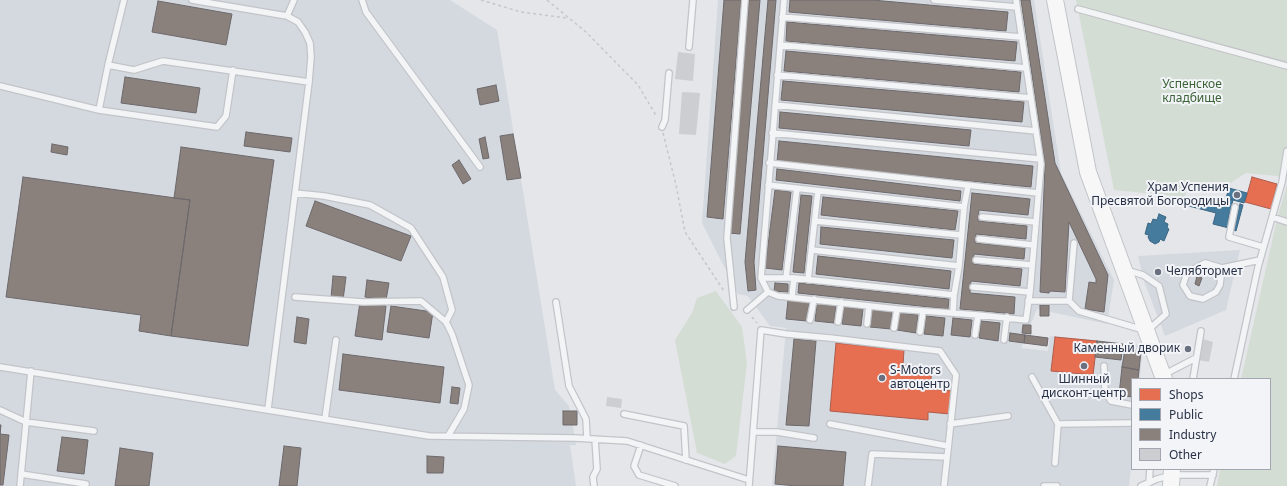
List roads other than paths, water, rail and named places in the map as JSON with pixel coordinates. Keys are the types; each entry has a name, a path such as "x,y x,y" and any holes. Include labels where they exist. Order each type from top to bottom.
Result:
{"main road":[{"path":"1055,0 1088,172 1164,377"}],"lane":[{"path":"99,110 124,0"},
{"path":"192,0 287,16 298,22 310,43 311,57 309,82 268,409"},
{"path":"287,16 294,0"},
{"path":"362,0 366,12 480,167"},
{"path":"689,47 693,0"},
{"path":"734,307 727,238 746,0"},
{"path":"784,0 761,278 768,292 778,296 869,306 953,314 1007,317 1026,320 1030,292 1041,164 1016,0"},
{"path":"934,0 1017,7"},
{"path":"1078,9 1287,66"},
{"path":"782,17 1022,37"},
{"path":"780,46 1026,68"},
{"path":"108,65 134,70 163,61 309,82"},
{"path":"0,86 99,110 217,127 226,116 233,70"},
{"path":"662,127 665,120 668,73"},
{"path":"777,75 1031,98"},
{"path":"775,105 1036,131"},
{"path":"772,133 1040,159"},
{"path":"1234,378 1260,260 1272,217 1284,183 1287,151"},
{"path":"770,163 1038,193"},
{"path":"768,185 964,207"},
{"path":"953,314 964,207 968,186"},
{"path":"786,278 797,188"},
{"path":"808,280 818,191"},
{"path":"295,193 324,196 370,205 411,228 443,276 452,310 446,322"},
{"path":"1235,207 1228,237 1264,247"},
{"path":"982,217 1036,222"},
{"path":"1272,217 1287,222"},
{"path":"815,221 961,235"},
{"path":"979,240 1033,245"},
{"path":"1069,302 1074,243"},
{"path":"812,250 959,266"},
{"path":"976,260 1032,265"},
{"path":"1222,268 1220,285 1216,292 1203,299 1190,296 1183,285 1187,273 1205,263 1222,268 1260,260"},
{"path":"1028,301 1069,302 1079,311 1147,331 1166,314 1158,286 1143,275 1124,269"},
{"path":"761,278 794,278 954,295"},
{"path":"792,297 794,278"},
{"path":"974,287 1030,292"},
{"path":"747,310 768,292"},
{"path":"296,297 363,302 421,301 446,322 452,334 469,385 464,409 448,436"},
{"path":"810,320 814,299"},
{"path":"556,302 569,386 586,419 587,438"},
{"path":"838,322 842,302"},
{"path":"867,324 869,306"},
{"path":"894,328 897,309"},
{"path":"920,332 923,311"},
{"path":"975,335 978,315"},
{"path":"1004,340 1007,317"},
{"path":"0,367 429,436 560,437 627,441 686,460 749,483 761,330 940,351 956,375 944,486"},
{"path":"1193,378 1201,331"},
{"path":"325,419 336,340"},
{"path":"1164,377 1196,358"},
{"path":"1104,366 1105,391 1111,401 1131,405"},
{"path":"20,486 31,371"},
{"path":"1032,377 1058,424 1055,463"},
{"path":"0,410 26,422 94,431"},
{"path":"624,414 684,426 686,460"},
{"path":"950,424 1008,416"},
{"path":"1058,424 1131,423"},
{"path":"830,424 948,446"},
{"path":"752,432 777,432 814,438"},
{"path":"594,486 593,477 597,469 595,439"},
{"path":"641,445 634,466 639,475 675,486"},
{"path":"868,486 872,454 947,457"},
{"path":"1148,482 1150,470"},
{"path":"1141,486 1157,479 1214,472 1210,486"},
{"path":"21,474 86,484"},
{"path":"1044,486 1057,486"}],"place":[{"name":"Храм Успения Пресвятой Богородицы","path":"1237,195"},
{"name":"Челябтормет","path":"1158,272"},
{"name":"Каменный дворик","path":"1188,349"},
{"name":"Шинный дисконт-центр","path":"1084,366"},
{"name":"S-Motors автоцентр","path":"882,378"}],"park label":[{"name":"Успенское кладбище","path":"1192,92"}]}
